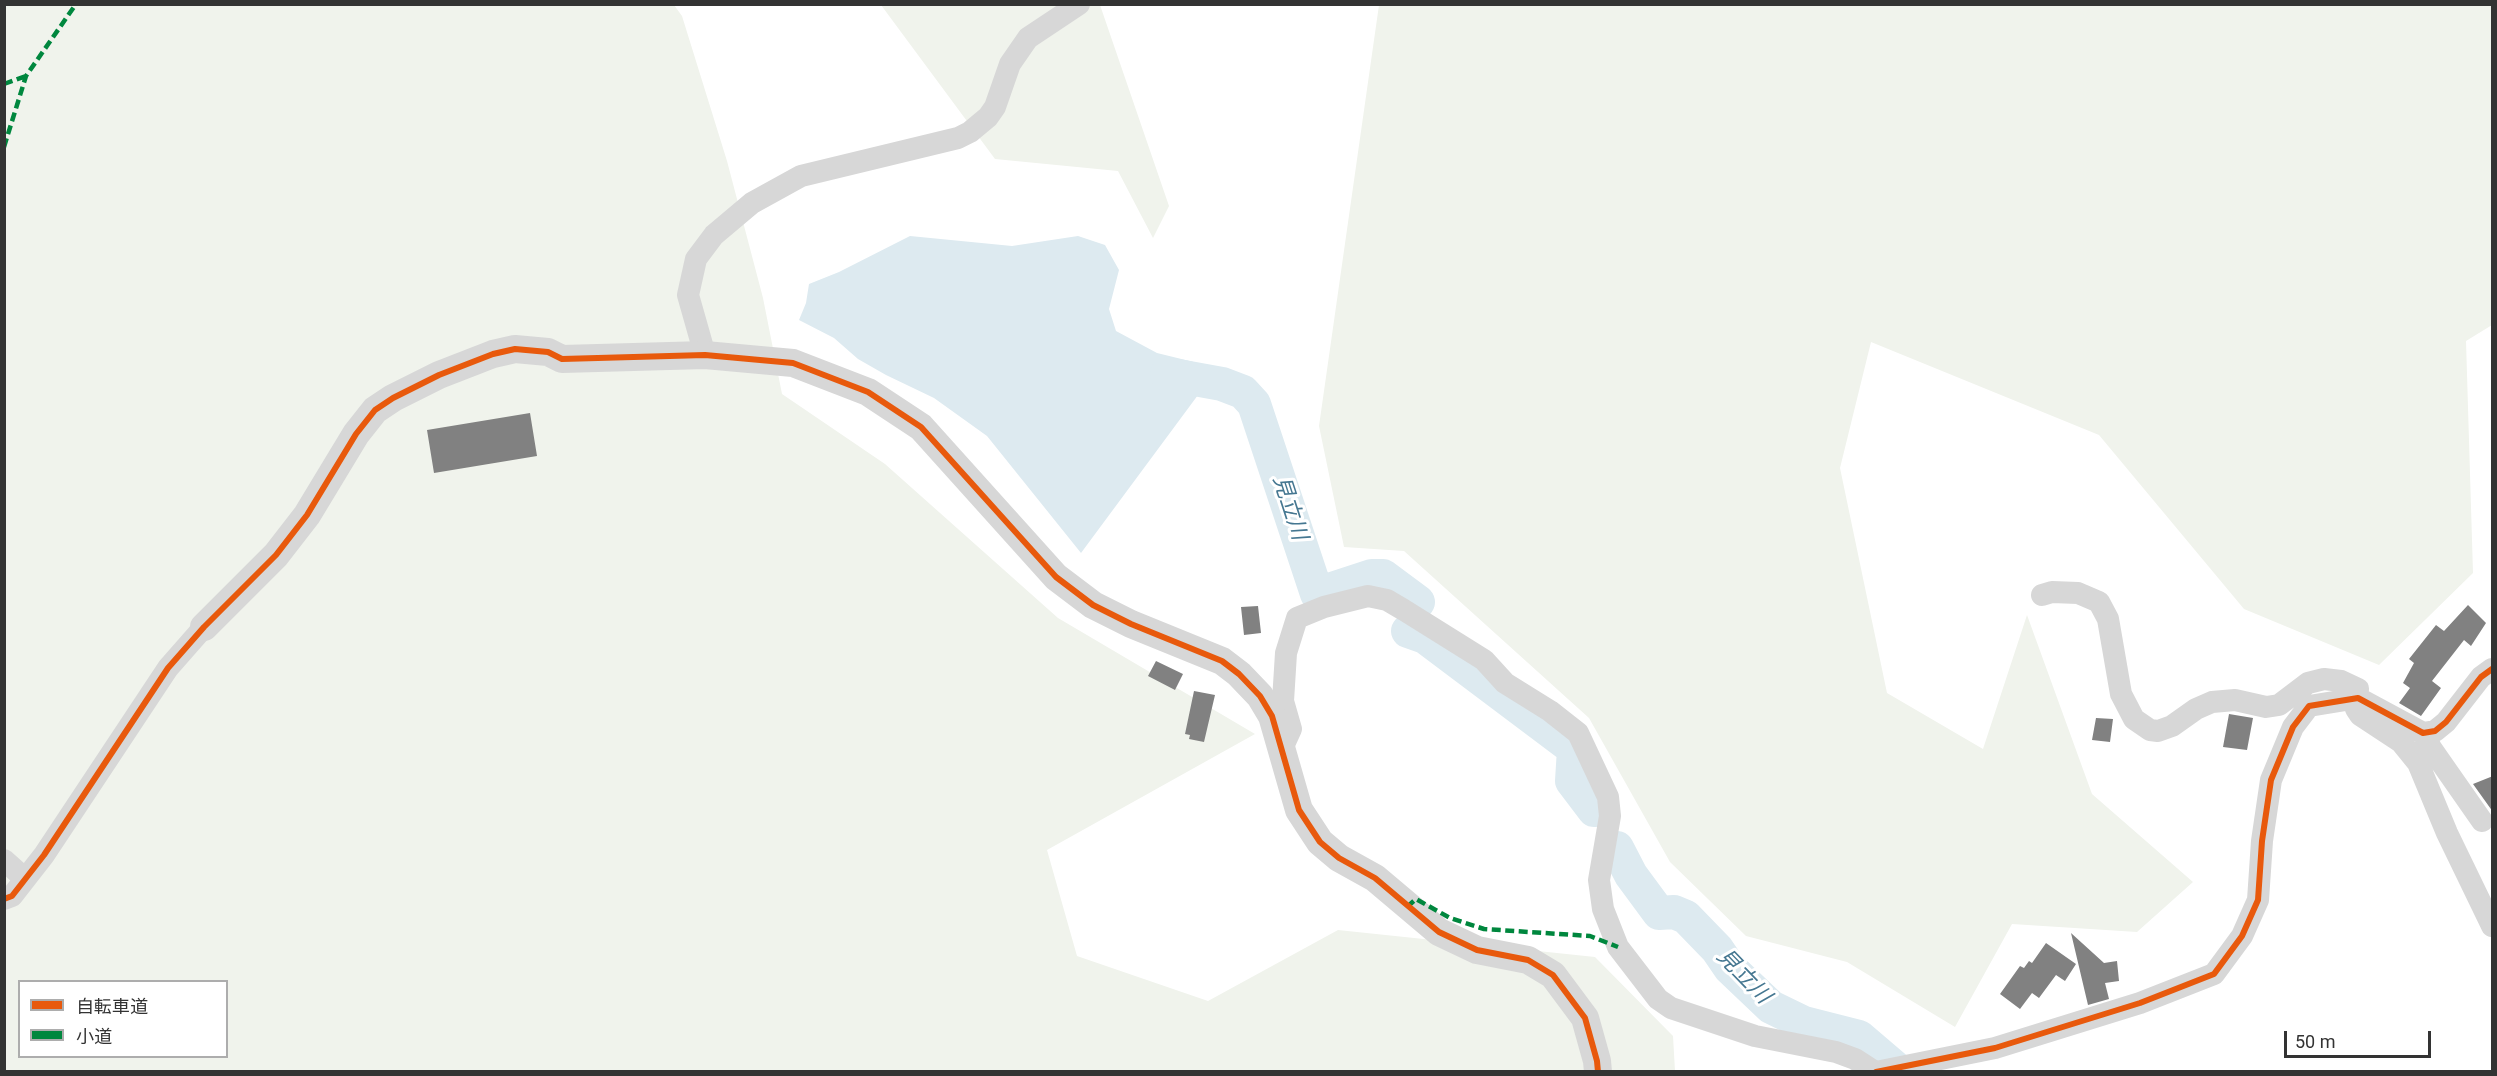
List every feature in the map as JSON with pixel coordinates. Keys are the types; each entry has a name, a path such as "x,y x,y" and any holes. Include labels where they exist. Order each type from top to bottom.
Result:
{"street":[{"path":"705,355 688,295 696,259 714,234 752,203 801,176 958,138 970,132 988,117 995,107 1010,64 1028,38 1079,4"},
{"path":"4,899 12,896 44,855 168,668 204,627 276,555 307,515 356,434 375,410 393,398 439,375 493,354 515,349 532,349 570,359 705,355 794,363 868,392 894,407 921,427 1056,577 1093,605 1131,624 1222,661 1239,674 1260,696 1272,716 1299,810 1320,842 1339,858 1375,878 1439,932 1477,950 1528,960 1553,975 1585,1018 1598,1061 1598,1071"},
{"path":"2042,595 2052,592 2078,593 2099,602 2108,619 2121,694 2134,719 2150,730 2158,731 2172,726 2196,709 2212,702 2235,700 2266,707 2278,705 2308,684 2324,679 2341,681 2358,688 2356,709 2360,715 2401,742 2412,753 2447,833 2493,926"},
{"path":"1281,751 1291,729 1283,701 1286,653 1297,618 1323,607 1368,596 1396,605 1476,654 1505,683 1550,711 1578,733 1608,797 1610,816 1599,880 1603,909 1618,947 1658,999 1671,1008 1755,1036 1836,1052 1887,1069 1995,1048 2140,1003 2214,974 2242,936 2258,900 2262,841 2271,780 2293,727 2309,706 2358,698 2423,733 2482,821"},
{"path":"2423,733 2435,731 2446,722 2481,677 2493,669"},
{"path":"4,860 24,878"}],"shaded area":[{"path":"5,4 674,5 682,16 727,161 763,298 782,394 885,464 1058,618 1255,734 1047,850 1077,956 1208,1001 1338,930 1595,957 1673,1036 1675,1071 5,1072"},
{"path":"881,5 1100,5 1169,206 1153,238 1118,171 995,159"},
{"path":"1379,5 2492,5 2492,325 2466,341 2473,573 2379,665 2244,609 2099,435 1871,342 1840,468 1887,693 1983,749 2027,615 2092,794 2193,882 2137,932 2012,924 1955,1027 1847,962 1746,936 1670,862 1589,718 1404,551 1344,547 1319,426"},
{"path":"910,236 1012,246 1078,236 1105,245 1119,270 1109,309 1116,331 1157,353 1218,368 1081,553 987,436 934,398 858,359 834,338 799,320 806,303 809,284 839,272"}],"building":[{"path":"530,413 537,456 434,473 427,430"},
{"path":"2468,605 2486,623 2471,646 2464,640 2432,681 2441,688 2421,716 2399,703 2410,688 2403,683 2414,663 2409,659 2436,625 2444,631"},
{"path":"1258,606 1261,633 1244,635 1241,607"},
{"path":"1156,661 1183,674 1175,690 1148,676"},
{"path":"1194,691 1215,695 1204,742 1189,739 1190,735 1185,734"},
{"path":"2229,714 2253,718 2247,750 2223,747"},
{"path":"2096,718 2113,719 2110,742 2092,740"},
{"path":"2493,776 2493,812 2473,784"},
{"path":"2071,933 2104,963 2117,961 2119,981 2105,983 2109,999 2088,1005"},
{"path":"2046,943 2076,964 2065,981 2056,975 2039,998 2032,993 2020,1009 2000,994 2020,966 2024,968 2029,961 2032,963"}],"waterway":[{"name":"見立川","path":"1167,374 1222,384 1243,392 1254,404 1317,594 1372,576 1383,576 1418,602"},
{"name":"見立川","path":"1408,631 1425,637 1574,749 1572,781 1594,810"},
{"name":"見立川","path":"1617,848 1631,875 1659,913 1674,912 1686,917 1717,949 1730,968 1771,1007 1804,1023 1859,1037 1900,1072"}],"marked path":[{"path":"4,147 26,76 76,4"},
{"path":"4,84 26,76"},
{"path":"1407,907 1416,899 1450,918 1484,929 1590,936 1618,947"}],"cycle path":[{"path":"4,899 12,896 44,855 168,668 204,627 276,555 307,515 356,434 375,410 393,398 439,375 493,354 515,349 548,352 562,359 705,355 793,363 868,392 921,427 1056,577 1093,605 1131,624 1222,661 1239,674 1260,696 1272,716 1299,810 1320,842 1339,858 1375,878 1439,932 1477,950 1528,960 1553,975 1585,1018 1598,1072"},
{"path":"1876,1072 1995,1048 2140,1003 2214,974 2242,936 2258,900 2262,841 2271,780 2293,727 2309,706 2358,698 2423,733 2435,731 2446,722 2481,677 2492,669"}]}
